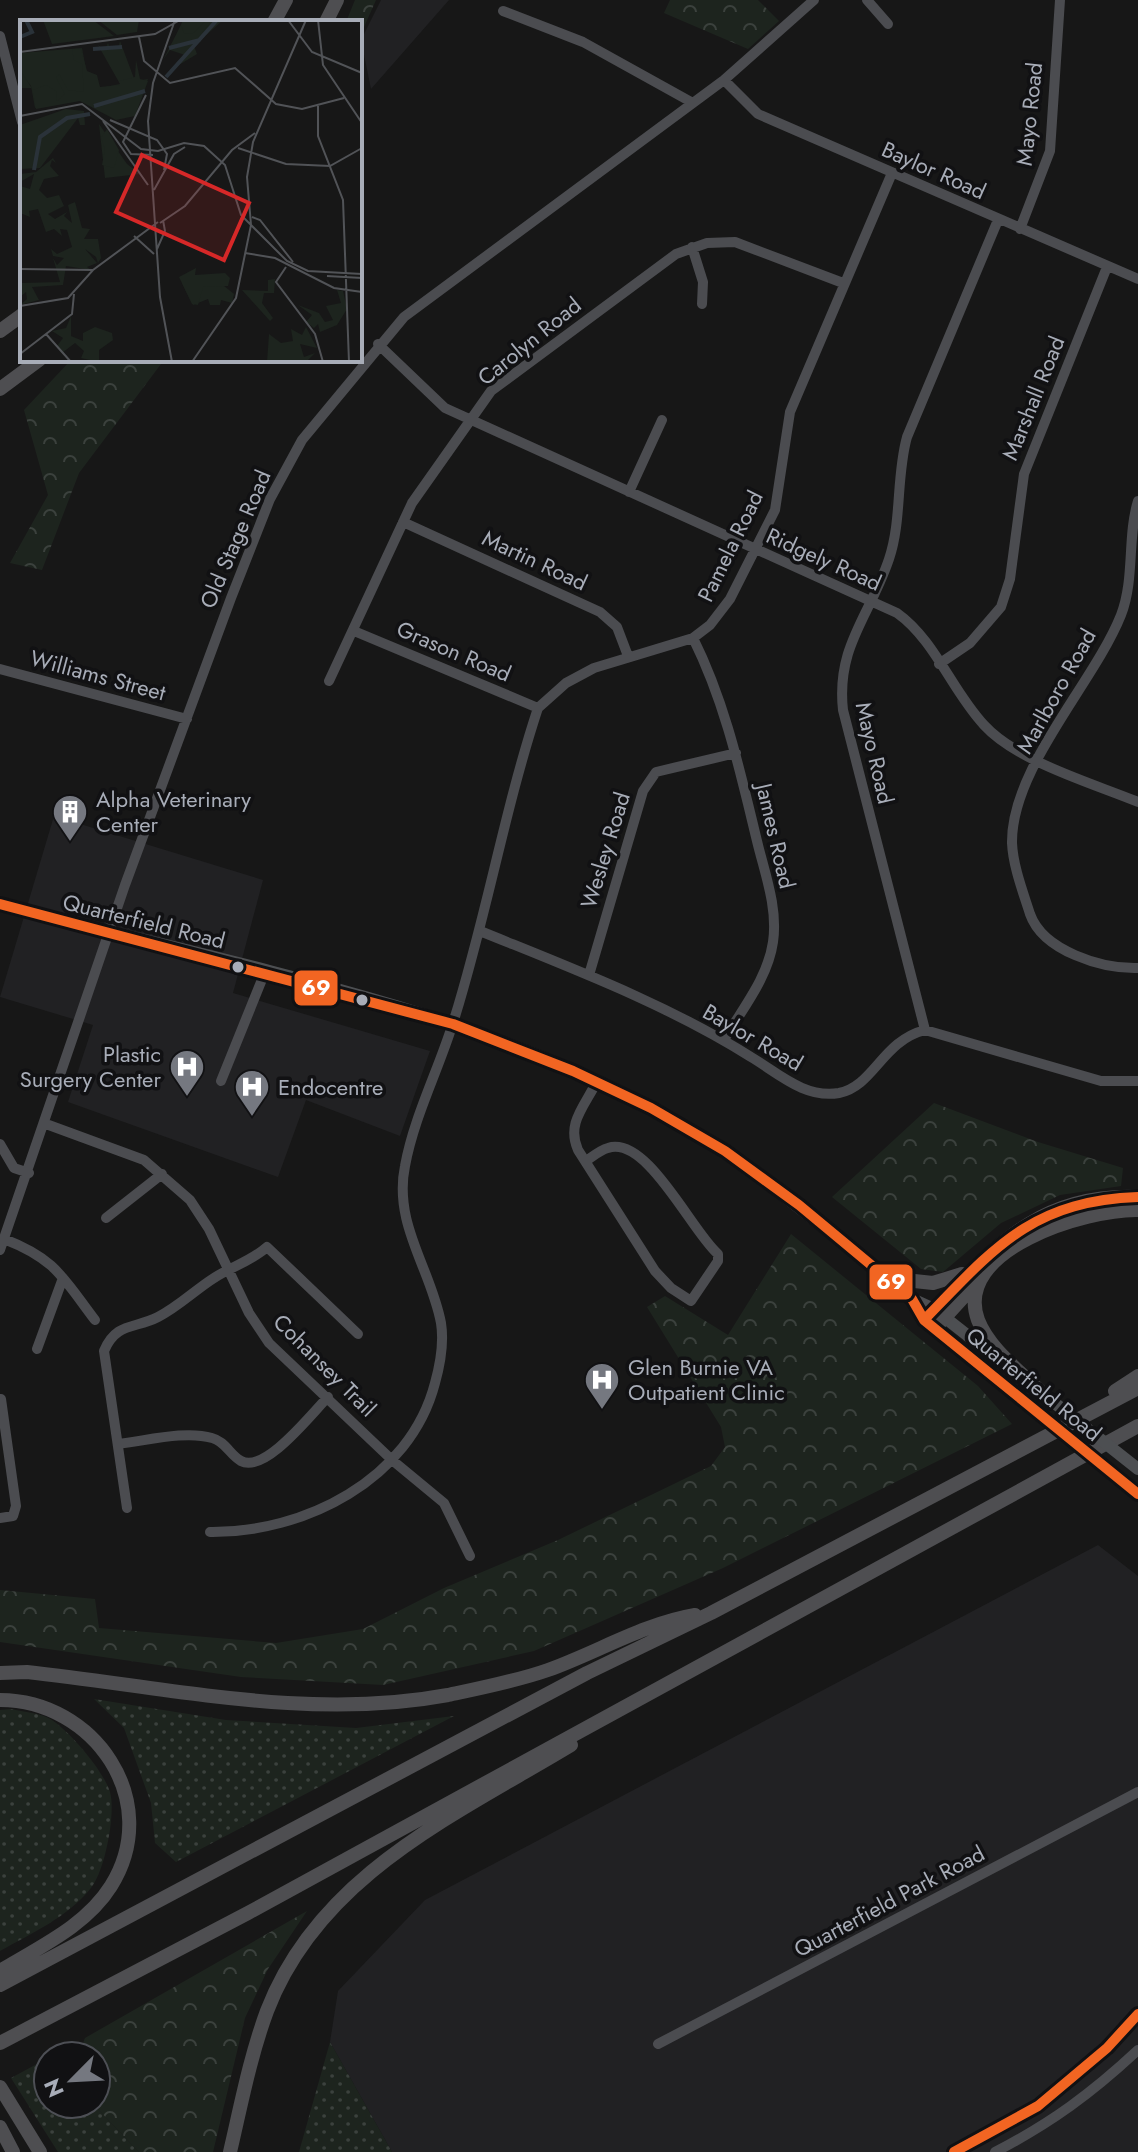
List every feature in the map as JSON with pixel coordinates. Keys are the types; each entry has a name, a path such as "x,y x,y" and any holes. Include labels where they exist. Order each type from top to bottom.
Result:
{"highway":[{"path":"275,20 286,0"},
{"path":"327,20 337,0"},
{"path":"0,331 20,316"},
{"path":"0,389 36,362"},
{"path":"934,1319 1005,1237 1041,1217 1083,1202 1138,1197"},
{"path":"886,1278 943,1282 977,1273 1014,1248 1059,1224 1098,1213 1138,1210"},
{"path":"977,1273 976,1311 983,1330 1042,1393"},
{"path":"1000,1462 1138,1376"},
{"path":"0,1985 587,1673 711,1613 1138,1388"},
{"path":"0,2045 248,1913 1138,1426"},
{"path":"1017,1490 1138,1435"},
{"path":"0,1673 27,1672 296,1704 397,1703 448,1695 547,1671 666,1620 711,1613"},
{"path":"230,2152 254,2049 281,1980 316,1924 364,1875 441,1823 786,1617"},
{"path":"0,1665 84,1678"},
{"path":"0,1700 31,1702 55,1709 94,1737 120,1779 128,1804 128,1833 123,1859 112,1884 96,1905 75,1924 0,1971"},
{"path":"0,2087 40,2152"},
{"path":"0,2127 13,2152"}],"main road":[{"name":"Quarterfield Road","path":"0,904 453,1024 635,1099 759,1174 912,1299 1024,1402 1138,1494"},
{"name":"Quarterfield Road","path":"934,1319 1042,1393 1138,1469"}],"street":[{"name":"Old Stage Road","path":"2,1244 187,719 270,499 302,440 378,344 404,317 724,80 814,0"},
{"path":"867,0 888,24"},
{"name":"Mayo Road","path":"1020,229 1050,151 1060,0"},
{"path":"503,11 583,42 693,103"},
{"path":"0,36 20,114"},
{"name":"Baylor Road","path":"724,80 758,114 1138,279"},
{"name":"Pamela Road","path":"538,708 566,683 628,656 693,638 720,613 775,510 790,412 892,173"},
{"name":"Mayo Road","path":"925,1030 843,710 842,670 890,557 901,458 907,437 998,220"},
{"name":"Carolyn Road","path":"329,681 412,503 491,391 660,264 692,247 722,240 735,242 843,283"},
{"path":"692,247 703,282 702,304"},
{"name":"Marshall Road","path":"939,664 970,643 1001,607 1010,579 1024,474 1107,267"},
{"name":"Ridgely Road","path":"378,344 445,408 911,623 965,704 986,729 1039,761 1138,802"},
{"path":"629,492 662,420"},
{"name":"Marlboro Road","path":"1138,501 1122,612 1107,644 1061,715 1022,795 1012,842 1033,921 1049,941 1065,950 1123,968 1138,968"},
{"name":"Martin Road","path":"403,522 600,612 617,627 628,656"},
{"name":"Grason Road","path":"354,631 538,708"},
{"name":"James Road","path":"693,638 712,676 736,753 774,914 773,944 764,975 724,1040"},
{"name":"Williams Street","path":"0,669 187,719"},
{"path":"210,1532 232,1532 310,1515 365,1484 392,1460 425,1412 439,1365 441,1327 430,1284 413,1248 402,1191 409,1148 453,1024 538,708"},
{"name":"Wesley Road","path":"589,975 643,791 656,772 736,753"},
{"name":"Baylor Road","path":"480,931 589,975 724,1040 802,1088 824,1094 858,1084 899,1039 925,1030"},
{"path":"221,1081 265,972"},
{"path":"925,1030 1101,1081 1138,1081"},
{"path":"586,1161 606,1148 617,1147 658,1173 699,1235 718,1254 718,1261 691,1301 671,1288 655,1271 586,1161 574,1140 573,1122 597,1081"},
{"name":"Cohansey Trail","path":"46,1124 144,1160 162,1174 196,1210 269,1343 392,1460 444,1503 470,1556"},
{"path":"0,1144 14,1168 29,1173"},
{"path":"106,1218 162,1174"},
{"path":"2,1244 38,1252 63,1278 95,1320"},
{"path":"127,1508 104,1351 109,1339 126,1325 157,1318 267,1247 358,1334"},
{"path":"37,1349 63,1278"},
{"path":"118,1444 214,1438 241,1461 253,1464 268,1458 328,1397"},
{"path":"0,1402 16,1506 13,1516 0,1518"},
{"name":"Quarterfield Park Road","path":"658,2044 1138,1792"},
{"path":"954,2152 1038,2106 1107,2048 1138,2014"},
{"path":"995,2152 1049,2124 1100,2086 1138,2050"}],"shaded area":[{"path":"381,0 449,0 371,89 362,38"},
{"path":"54,816 263,880 233,993 430,1051 400,1136 306,1100 278,1177 68,1102 93,1025 0,997"},
{"path":"1098,1545 1138,1576 1138,2152 392,2152 330,2042 338,1991 425,1900"}],"green space":[{"path":"355,0 376,0 362,32 362,20 347,20"},
{"path":"670,0 758,0 779,21 748,49 664,13"},
{"path":"69,362 162,362 79,473 42,570 10,563 48,495 24,410"},
{"path":"934,1103 1038,1142 1123,1168 1121,1186 1060,1195 1001,1223 943,1272 921,1269 832,1197"},
{"path":"791,1234 978,1386 1012,1424 723,1568 534,1651 383,1685 241,1677 0,1642 0,1590 95,1599 99,1628 276,1643 363,1629 444,1588 558,1540 711,1466 725,1447 721,1427 647,1307 665,1296 728,1335"},
{"path":"94,1699 226,1720 356,1728 454,1716 176,1862 155,1843 151,1803 124,1728"},
{"path":"11,1709 48,1718 77,1743 106,1783 112,1813 105,1856 91,1888 61,1916 0,1951 0,1710"},
{"path":"307,1911 268,1969 245,2018 213,2152 139,2152 108,2120 112,2120 112,2040 85,2038"},
{"path":"330,2042 392,2152 299,2152"},
{"path":"32,2067 32,2111 11,2078"},
{"path":"38,2120 108,2120 139,2152 58,2152"}],"transit line":[{"name":"69","path":"0,904 453,1024 573,1071 651,1108 725,1151 799,1205 912,1299 924,1320 1138,1494"},
{"name":"69","path":"924,1320 994,1250 1017,1233 1069,1208 1101,1200 1138,1197"},
{"name":"69","path":"954,2152 1038,2106 1107,2048 1138,2014"}],"place":[{"name":"Alpha Veterinary Center","path":"70,843"},
{"name":"Plastic Surgery Center","path":"187,1098"},
{"name":"Endocentre","path":"252,1118"},
{"name":"Glen Burnie VA Outpatient Clinic","path":"602,1411"}]}
